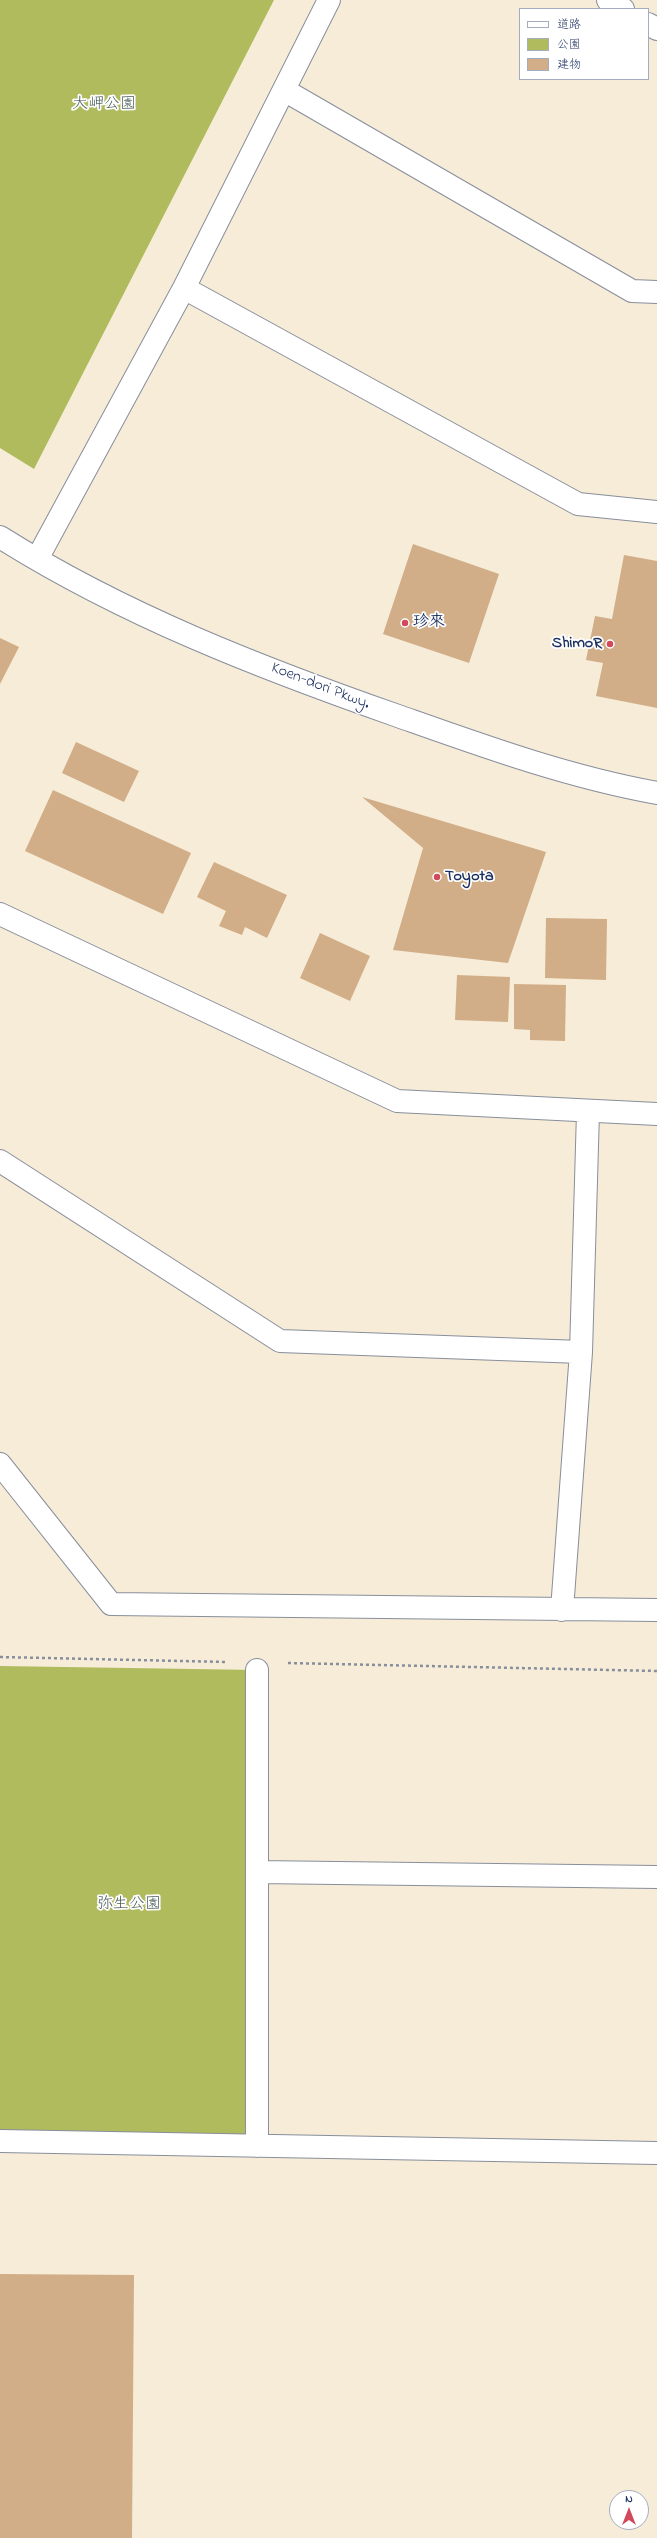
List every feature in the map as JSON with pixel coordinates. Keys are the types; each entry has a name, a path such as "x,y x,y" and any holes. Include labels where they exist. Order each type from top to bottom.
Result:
{"street":[{"path":"37,559 184,288 329,0"},
{"path":"608,0 621,8"},
{"path":"284,90 632,291 657,292"},
{"path":"184,288 578,504 657,512"},
{"name":"Koen-dori Pkwy.","path":"0,537 37,559 195,639 333,693 507,754 657,793"},
{"path":"0,914 397,1101 588,1112 657,1114"},
{"path":"562,1610 581,1352 588,1112"},
{"path":"0,1161 280,1341 581,1352"},
{"path":"0,1464 111,1604 657,1610"},
{"path":"257,1670 257,2146"},
{"path":"257,1872 657,1877"},
{"path":"0,2141 657,2153"}],"path":[{"path":"0,1657 230,1662"},
{"path":"285,1663 657,1671"}],"green space":[{"name":"大岬公園","path":"0,0 274,0 34,469 0,448"},
{"name":"弥生公園","path":"0,1666 257,1670 257,2146 0,2141"}],"building":[{"path":"413,544 499,574 469,663 383,634"},
{"path":"624,555 657,561 657,708 596,696 603,663 586,660 595,616 612,619"},
{"path":"0,638 19,647 0,684"},
{"path":"76,742 139,771 124,802 62,773"},
{"path":"53,790 191,853 163,914 25,851"},
{"path":"362,797 546,852 508,963 393,950 423,848"},
{"path":"214,862 287,895 267,938 245,927 242,935 219,926 226,911 197,897"},
{"path":"546,918 607,919 606,980 545,978"},
{"path":"320,933 370,956 350,1001 300,978"},
{"path":"457,975 510,977 508,1022 455,1020"},
{"path":"514,984 566,985 565,1041 530,1040 530,1030 514,1029"},
{"path":"0,2274 134,2275 132,2538 0,2538"}],"place":[{"name":"珍來","path":"405,623"},
{"name":"ShimoR","path":"610,644"},
{"name":"Toyota","path":"437,877"}]}
